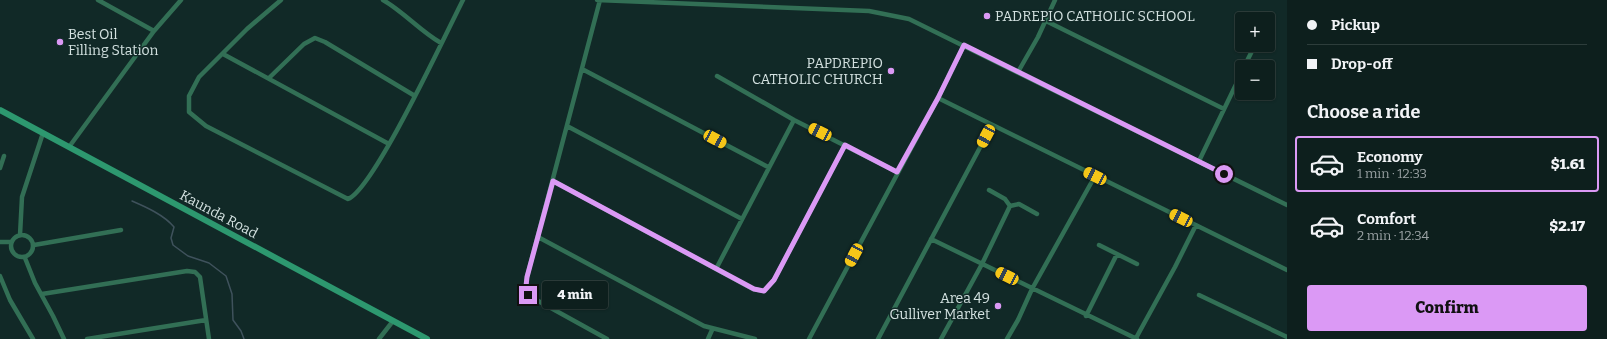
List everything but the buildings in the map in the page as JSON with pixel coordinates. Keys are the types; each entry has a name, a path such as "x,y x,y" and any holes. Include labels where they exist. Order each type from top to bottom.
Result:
{"main road":[{"name":"Kaunda Road","path":"0,110 427,339"}],"street":[{"path":"98,0 154,31"},
{"path":"69,147 154,31 181,0"},
{"path":"281,0 247,29 198,77 189,96 190,112 206,126 348,199 354,197 368,178 389,144 463,0"},
{"path":"383,0 402,12 441,43"},
{"path":"607,339 528,295 526,286 527,277 599,0 869,11 909,19 1287,205"},
{"path":"1018,72 1046,21 1055,0"},
{"path":"1046,21 1224,109"},
{"path":"269,78 304,44 315,38 325,42 415,96"},
{"path":"809,339 897,172 938,98 964,45"},
{"path":"223,54 389,144"},
{"path":"582,69 768,167"},
{"path":"717,76 794,120 897,172"},
{"path":"1199,161 1235,86"},
{"path":"938,98 1287,270"},
{"path":"716,269 768,167 794,120"},
{"path":"878,339 992,125"},
{"path":"567,126 742,219"},
{"path":"34,245 32,253 25,258 20,258 13,253 11,249 12,242 20,235 22,197 43,133"},
{"path":"553,181 716,269 759,291 764,291 770,287 845,145"},
{"path":"0,168 4,156"},
{"path":"1007,339 1018,320 1032,289 1095,176"},
{"path":"989,190 1005,199 1010,206"},
{"path":"1010,206 1019,204 1037,214"},
{"path":"941,339 982,264 1010,206"},
{"path":"931,239 1086,316 1136,339 1196,225"},
{"path":"34,245 122,230"},
{"path":"20,235 28,237 34,245"},
{"path":"538,237 712,330 755,339"},
{"path":"0,242 12,242"},
{"path":"1099,245 1137,264"},
{"path":"1086,316 1117,254"},
{"path":"25,258 35,283 64,339"},
{"path":"42,294 187,271 195,272 200,277 209,339"},
{"path":"0,276 10,300 33,339"},
{"path":"1199,295 1287,337"},
{"path":"87,339 206,320"},
{"path":"379,339 393,321"},
{"path":"708,339 712,330"}],"waterway":[{"path":"132,201 160,215 174,227 171,238 173,245 188,256 209,263 226,276 232,294 233,320 241,331 244,339"}],"place":[{"name":"PADREPIO CATHOLIC SCHOOL","path":"987,16"},
{"name":"Best Oil Filling Station","path":"60,42"},
{"name":"PAPDREPIO CATHOLIC CHURCH","path":"891,71"},
{"name":"Area 49 Gulliver Market","path":"998,306"}],"route":[{"path":"528,295 526,286 527,277 553,181 754,289 764,291 770,287 774,280 845,145 897,172 938,98 964,45 1224,174"}]}
